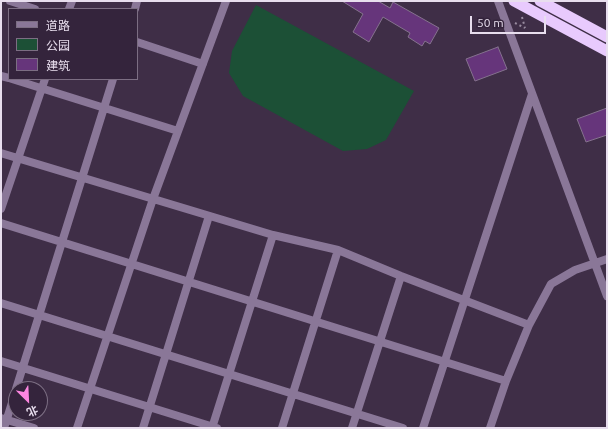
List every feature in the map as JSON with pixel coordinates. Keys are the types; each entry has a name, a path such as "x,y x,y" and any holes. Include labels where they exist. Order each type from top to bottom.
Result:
{"highway":[{"path":"514,1 607,51"},
{"path":"540,1 607,37"}],"street":[{"path":"10,1 32,8"},
{"path":"77,428 153,199 226,1"},
{"path":"498,1 607,296"},
{"path":"138,42 203,64"},
{"path":"14,80 178,131"},
{"path":"1,209 45,80"},
{"path":"19,381 113,80"},
{"path":"423,428 532,94"},
{"path":"1,153 273,235 338,250 529,325"},
{"path":"143,428 209,216"},
{"path":"1,223 506,381"},
{"path":"1,361 214,428 229,374 273,235"},
{"path":"282,428 338,250"},
{"path":"490,428 506,381 529,325 551,284 575,270 607,259"},
{"path":"352,428 401,276"},
{"path":"1,303 403,428"},
{"path":"4,428 4,419 8,409"},
{"path":"4,419 34,428"}],"green space":[{"path":"256,5 414,91 386,140 367,149 343,151 243,96 229,73 232,51"}],"building":[{"path":"342,1 378,1 390,8 393,2 439,28 430,44 425,41 422,46 408,37 410,33 383,17 369,42 353,32 363,14"},
{"path":"498,47 507,69 475,81 466,59"},
{"path":"607,108 607,135 586,142 577,119"}]}
